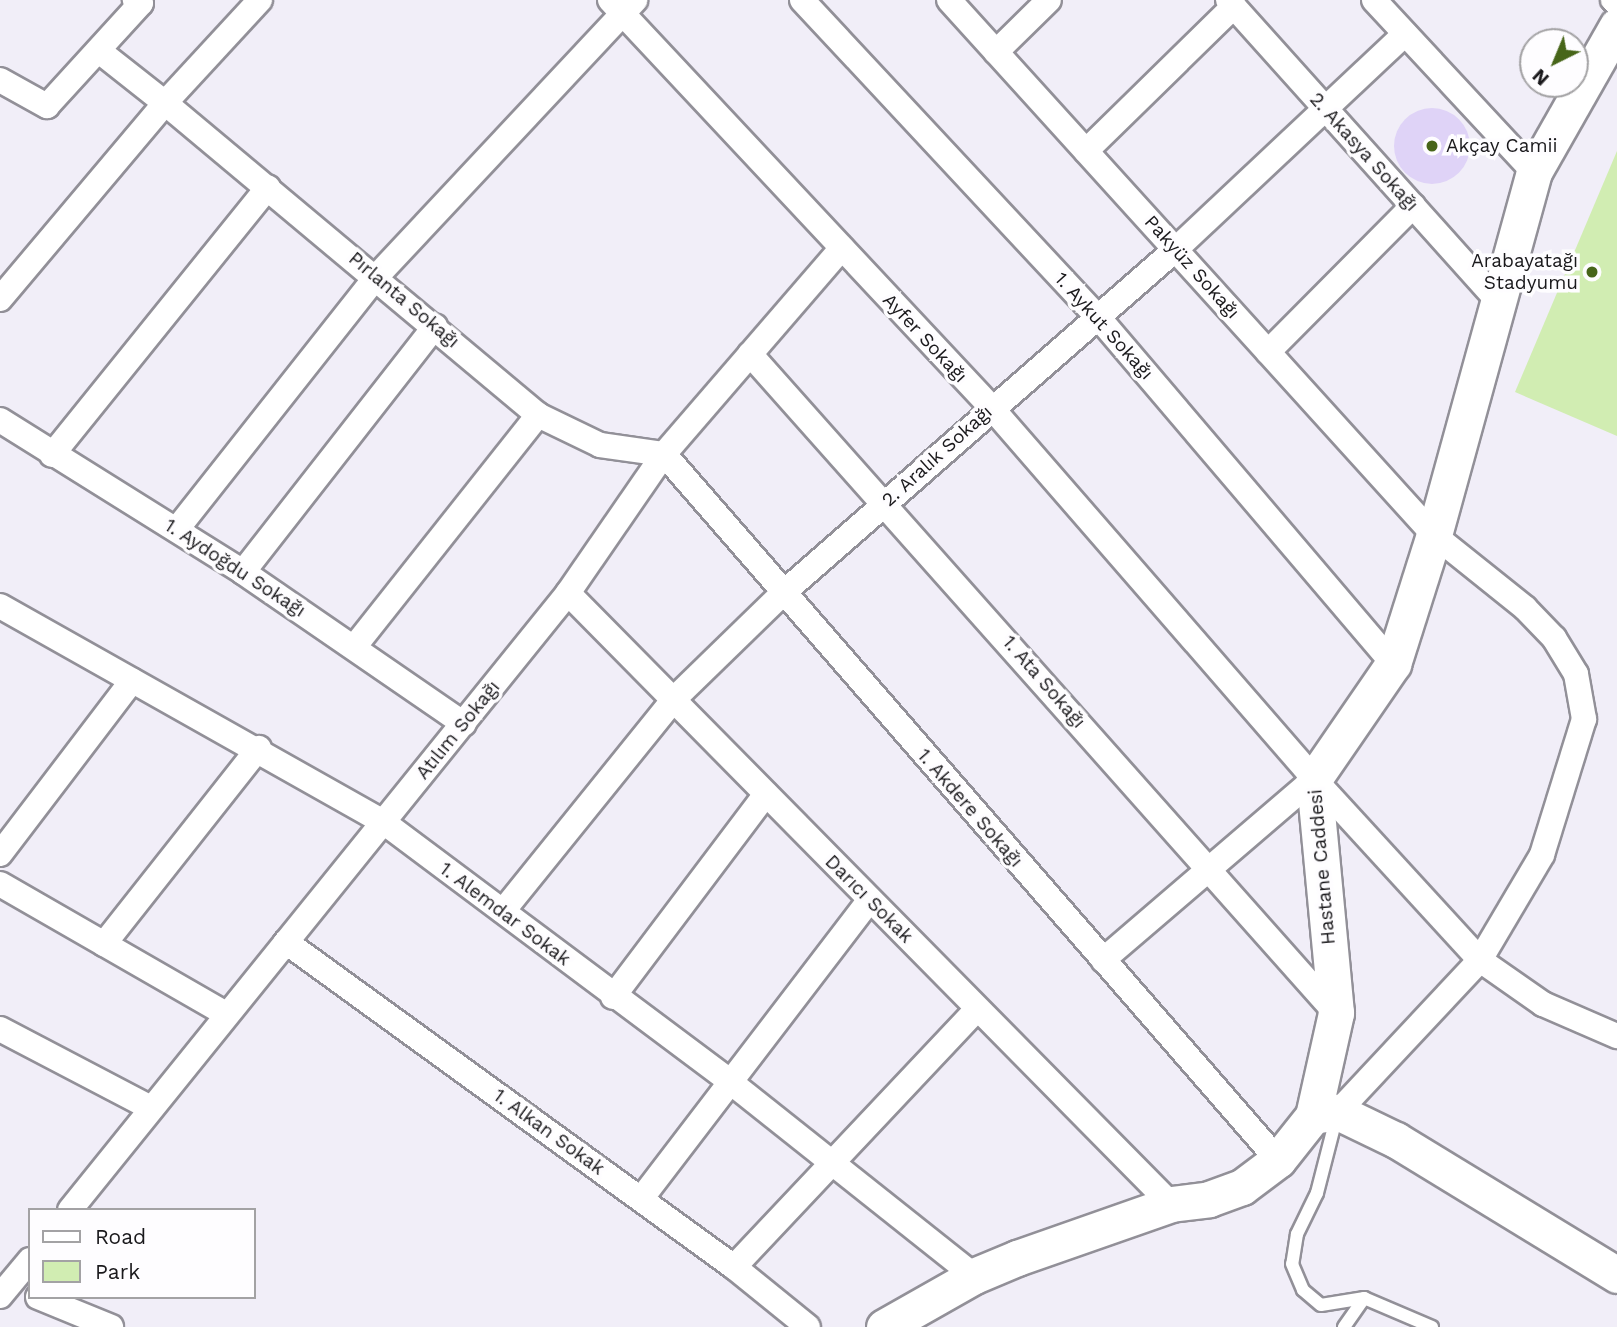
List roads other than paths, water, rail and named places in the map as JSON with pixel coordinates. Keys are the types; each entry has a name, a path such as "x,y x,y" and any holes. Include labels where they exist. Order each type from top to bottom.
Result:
{"main road":[{"name":"Hastane Caddesi","path":"884,1327 974,1276 1171,1204 1209,1199 1242,1187 1278,1160 1325,1114 1336,1013 1314,779 1393,664 1434,535 1534,173 1617,26"},
{"path":"1325,1114 1396,1140 1617,1275"}],"street":[{"path":"0,299 165,103 260,0"},
{"name":"1. Aykut Sokağı","path":"802,0 1098,317 1393,664"},
{"name":"Pakyüz Sokağı","path":"950,0 1434,535 1525,608 1554,638 1576,674 1584,719 1542,855 1480,960 1325,1114"},
{"path":"996,52 1049,0"},
{"path":"1374,0 1534,173"},
{"path":"1613,0 1617,4"},
{"path":"0,80 47,106 138,1"},
{"path":"1086,150 1231,3"},
{"name":"2. Akasya Sokağı","path":"1231,3 1500,303"},
{"path":"177,529 377,276 622,4"},
{"name":"Ayfer Sokağı","path":"622,4 990,407 1314,779 1480,960 1543,1004 1617,1036"},
{"name":"2. Aralık Sokağı","path":"503,911 673,700 782,594 990,407 1176,249 1405,34"},
{"name":"Pırlanta Sokağı","path":"98,50 377,276 538,415 600,446 664,454"},
{"path":"52,455 268,187"},
{"path":"1268,352 1413,206"},
{"name":"Atılım Sokağı","path":"72,1208 568,593 664,454 842,248"},
{"path":"243,572 435,326"},
{"name":"1. Ata Sokağı","path":"750,354 885,502 1336,1013"},
{"path":"355,646 538,415"},
{"name":"1. Aydoğdu Sokağı","path":"0,420 243,572 355,646 464,724"},
{"name":"1. Akdere Sokağı","path":"664,454 782,594 1278,1160"},
{"name":"Darıcı Sokak","path":"568,593 1171,1204"},
{"name":"1. Alemdar Sokak","path":"4,616 259,748 382,821 613,997 733,1084 974,1276"},
{"path":"0,854 132,681"},
{"path":"103,944 259,748"},
{"path":"1103,960 1314,779"},
{"path":"613,997 766,794"},
{"path":"0,884 226,1014"},
{"path":"641,1199 733,1084 870,899"},
{"name":"1. Alkan Sokak","path":"286,942 734,1267 808,1327"},
{"path":"734,1267 835,1164 977,1009"},
{"path":"1,1030 151,1108"},
{"path":"10,1289 28,1263"},
{"path":"43,1299 111,1327"}],"lane":[{"path":"1325,1114 1317,1193 1297,1234 1292,1264 1303,1290 1321,1305 1364,1298 1432,1327"},
{"path":"1344,1327 1364,1298"}],"place":[{"name":"Akçay Camii","path":"1432,146"},
{"name":"Arabayatağı Stadyumu","path":"1592,272"}]}
